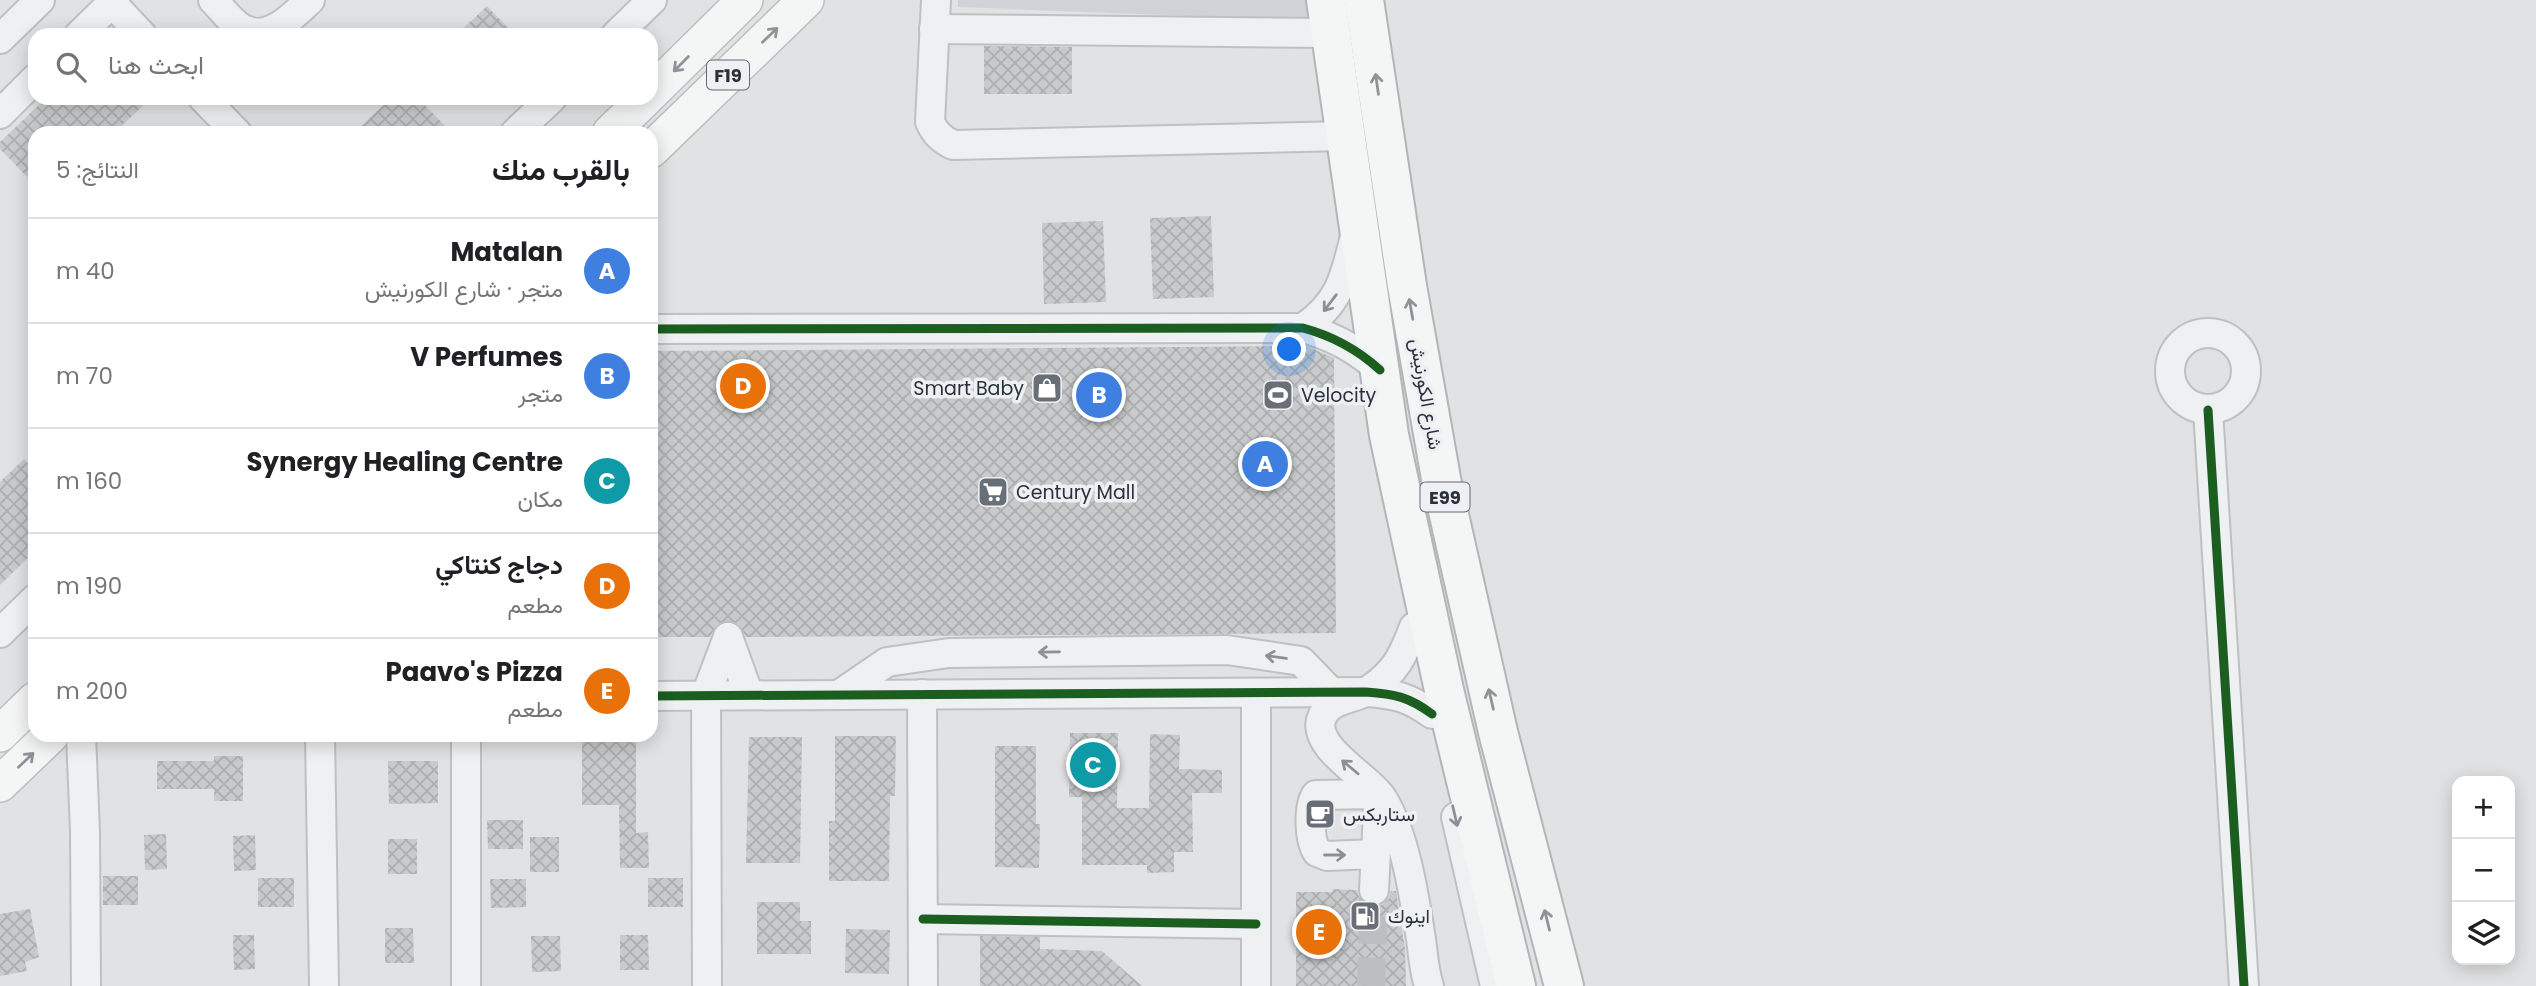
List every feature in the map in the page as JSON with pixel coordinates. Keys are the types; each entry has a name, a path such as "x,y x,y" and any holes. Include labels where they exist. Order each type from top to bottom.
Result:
{"highway":[{"name":"شارع الكورنيش","path":"1364,0 1406,286 1442,484 1499,732 1564,986"},
{"name":"E99","path":"1328,16 1390,435 1444,690 1495,982"}],"main road":[{"name":"F19","path":"658,86 745,0"},
{"name":"F19","path":"658,143 806,0"},
{"path":"617,126 639,105"},
{"path":"0,734 28,707"},
{"path":"0,784 44,742"}],"street":[{"path":"5,34 13,17 10,0"},
{"path":"5,34 40,0"},
{"path":"213,0 237,26 243,28"},
{"path":"276,28 310,0"},
{"path":"623,28 652,0"},
{"path":"936,0 930,122 942,140 953,145 1345,136"},
{"path":"86,28 113,2 136,28"},
{"path":"934,29 1328,16"},
{"path":"0,114 28,86"},
{"path":"210,105 230,126"},
{"path":"523,126 545,105"},
{"path":"1303,328 1323,313 1338,293 1347,270 1358,223"},
{"path":"658,329 1230,338 1303,328 1352,348 1380,370"},
{"path":"2208,410 2244,986"},
{"path":"1390,435 1414,627 1495,982"},
{"path":"0,633 28,606"},
{"path":"1414,627 1404,656 1387,675 1366,692 1341,700 1330,708 1321,719 1321,734 1344,762 1379,794 1395,827 1407,865 1429,986"},
{"path":"707,986 706,695 729,637 749,695"},
{"path":"840,694 887,662 949,653 1227,650 1301,661 1331,692"},
{"path":"1256,692 1256,986"},
{"path":"658,695 1366,692 1393,694 1414,701 1432,714"},
{"path":"922,694 923,986"},
{"path":"81,742 86,986"},
{"path":"320,742 324,986"},
{"path":"466,742 466,986"},
{"path":"1375,854 1327,856 1317,852 1312,839 1312,801 1316,795 1322,794 1379,794"},
{"path":"1374,890 1379,794"},
{"path":"923,919 1256,924"}],"shaded area":[{"path":"958,0 1317,0 1320,21 958,7"}],"building":[{"path":"487,6 508,28 463,28"},
{"path":"984,46 1072,47 1072,94 984,94"},
{"path":"39,105 144,105 121,126 28,126 28,178 0,149 0,142"},
{"path":"384,105 425,105 445,126 361,126"},
{"path":"1211,216 1214,297 1153,299 1150,218"},
{"path":"1103,221 1106,302 1044,304 1042,223"},
{"name":"Century Mall","path":"1306,346 1334,358 1336,633 746,637 738,624 726,621 716,626 710,637 658,637 658,351"},
{"path":"24,459 28,463 28,558 0,585 0,482"},
{"path":"1070,733 1118,733 1117,808 1149,808 1150,734 1180,735 1179,769 1222,770 1222,793 1192,793 1193,852 1174,852 1174,872 1147,873 1147,865 1082,865 1082,797 1069,797"},
{"path":"835,736 896,736 895,796 890,796 889,881 829,881 829,821 835,821"},
{"path":"749,737 802,737 800,863 746,863"},
{"path":"582,742 636,742 636,833 648,832 649,868 620,868 619,805 582,805"},
{"path":"995,746 1036,746 1039,868 995,867"},
{"path":"214,756 243,756 243,801 214,801 214,789 157,789 157,761 214,761"},
{"path":"388,761 438,761 438,803 389,804"},
{"path":"487,820 523,820 523,849 488,849"},
{"path":"166,834 167,869 145,870 144,835"},
{"path":"255,835 256,870 234,871 233,836"},
{"path":"530,837 559,837 559,872 530,872"},
{"path":"388,839 417,839 417,874 388,874"},
{"path":"103,876 138,876 138,905 103,905"},
{"path":"258,878 294,878 294,907 258,907"},
{"path":"648,878 683,878 683,907 648,907"},
{"path":"490,879 526,879 526,907 491,908"},
{"path":"1333,889 1357,890 1364,904 1374,907 1388,900 1391,891 1396,891 1405,949 1406,986 1296,986 1296,892 1332,892"},
{"path":"757,902 800,902 800,921 811,921 811,954 757,954"},
{"path":"30,909 39,957 25,962 27,971 0,976 0,914"},
{"path":"385,928 413,928 414,963 385,963"},
{"path":"846,929 890,930 889,974 845,973"},
{"path":"233,935 254,935 255,969 234,970"},
{"path":"620,935 648,935 649,970 620,970"},
{"path":"531,936 560,936 561,971 532,972"},
{"path":"980,936 1040,937 1040,949 1102,951 1142,986 980,986"}],"tunnel":[{"path":"1371,986 1374,890"}],"cycle path":[{"path":"658,329 1303,328 1344,344 1380,370"},
{"path":"2208,410 2244,986"},
{"path":"658,696 1366,692 1401,697 1432,714"},
{"path":"923,919 1256,924"}],"place":[{"name":"دجاج كنتاكي","path":"743,386"},
{"name":"Smart Baby","path":"1047,388"},
{"name":"V Perfumes","path":"1099,395"},
{"name":"Velocity","path":"1278,395"},
{"name":"Matalan","path":"1265,464"},
{"name":"Century Mall","path":"993,492"},
{"name":"Synergy Healing Centre","path":"1093,765"},
{"name":"ستاربكس","path":"1320,814"},
{"name":"اينوك","path":"1365,916"},
{"name":"Paavo's Pizza","path":"1319,932"}]}
